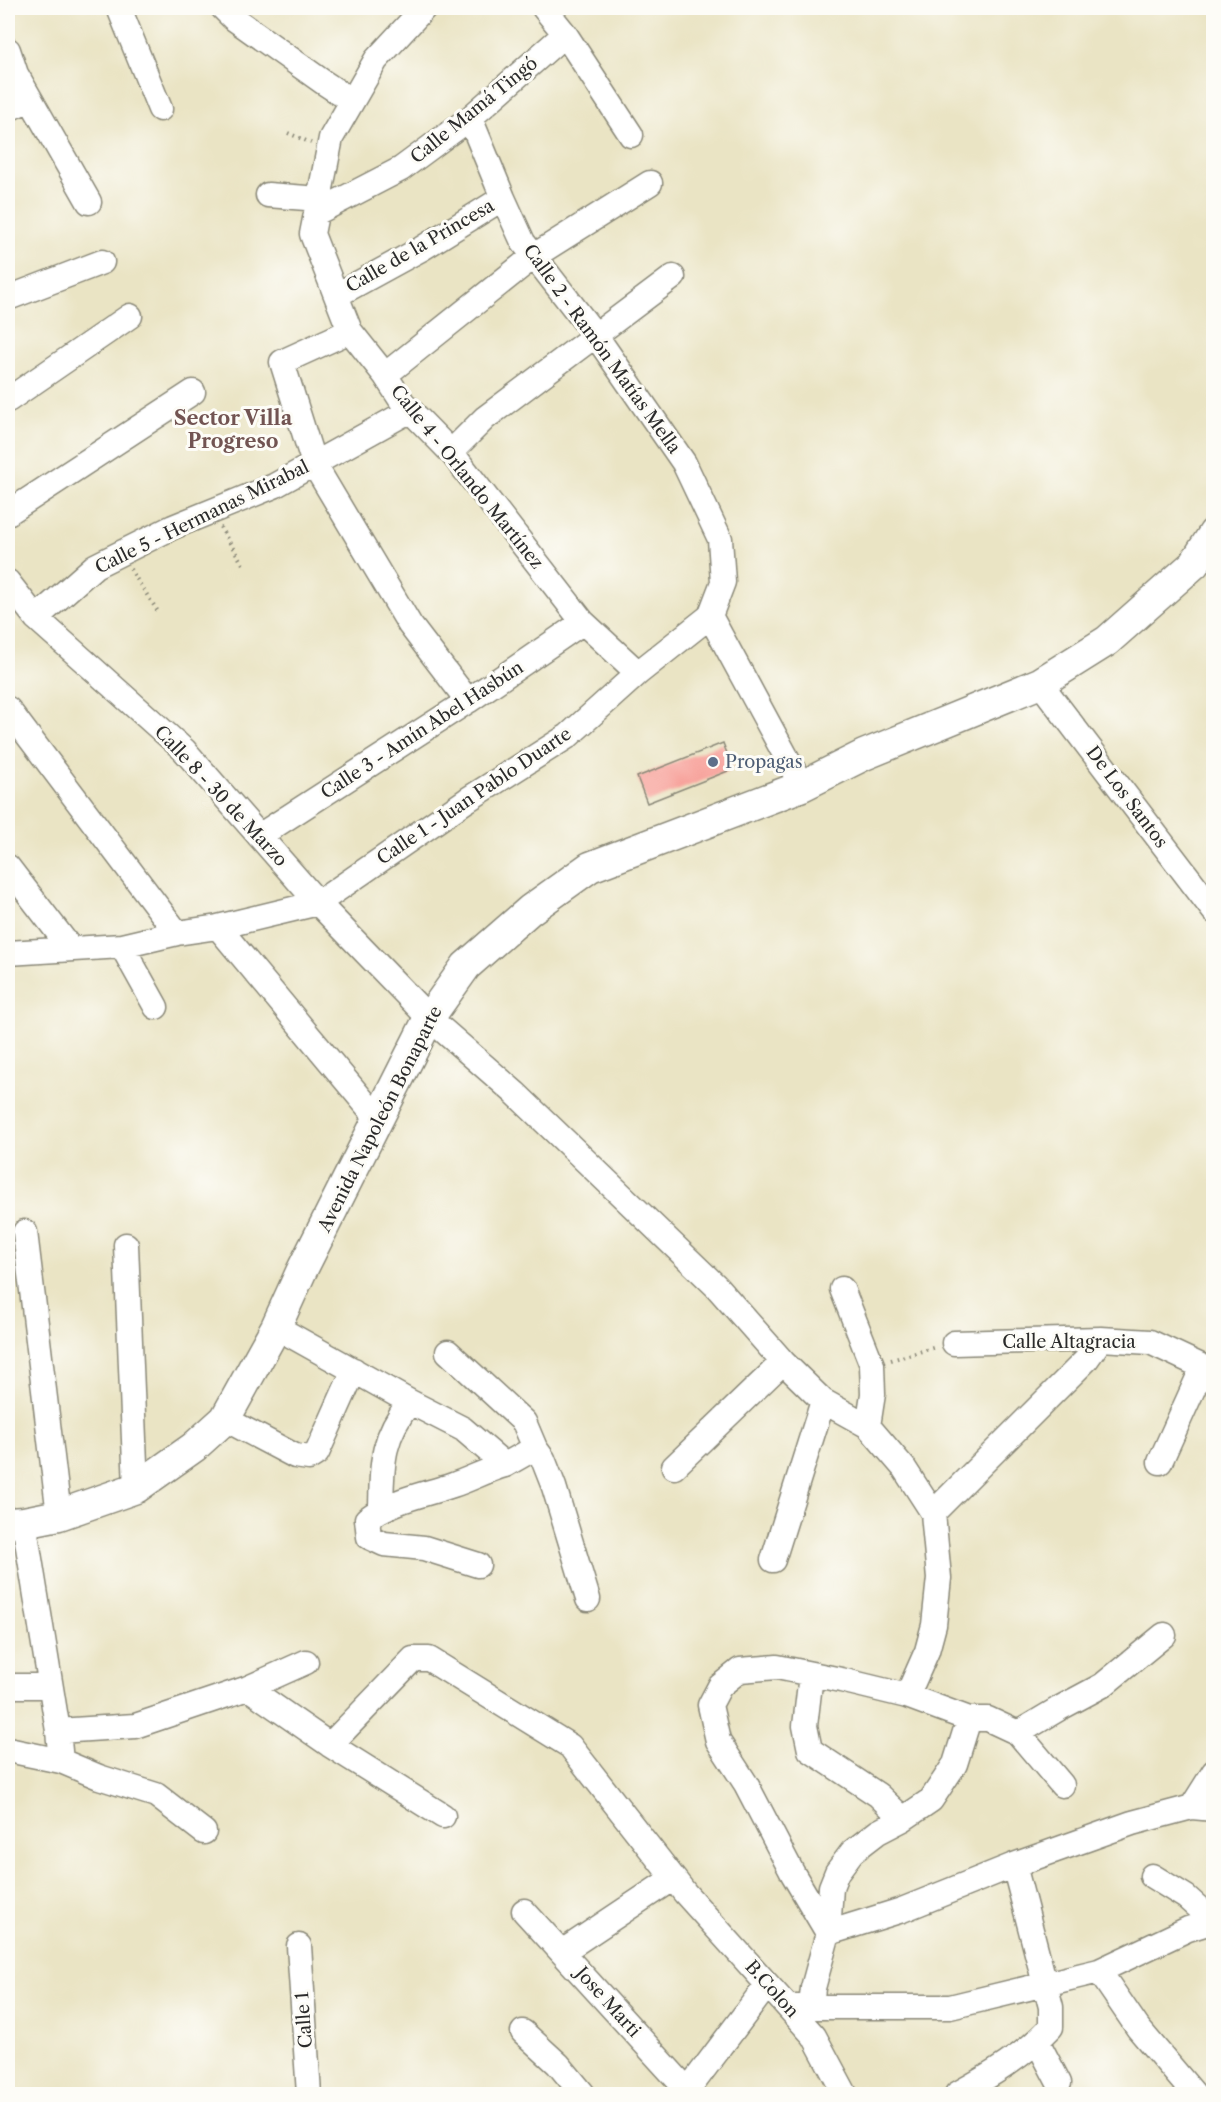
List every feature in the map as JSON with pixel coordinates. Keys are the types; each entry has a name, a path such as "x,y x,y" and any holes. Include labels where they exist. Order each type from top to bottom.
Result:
{"main road":[{"name":"Avenida Napoleón Bonaparte","path":"16,1522 59,1515 136,1488 195,1447 225,1419 276,1327 301,1272 429,1017 466,966 530,910 590,867 802,786 864,755 1040,683 1107,641 1194,564 1214,533"}],"street":[{"path":"119,8 160,109"},
{"path":"223,8 242,25 352,101"},
{"name":"Calle 4 - Orlando Martínez","path":"424,8 376,60 331,138 312,234 350,331 385,375 409,411 451,452 583,622 638,674"},
{"path":"544,8 565,34 631,135"},
{"name":"Calle Mamá Tingó","path":"317,206 401,169 470,118 565,34"},
{"path":"8,50 16,74 89,202"},
{"path":"8,109 30,99"},
{"name":"Calle 2 - Ramón Matías Mella","path":"470,118 502,198 523,242 596,336 684,463 720,539 723,582 710,616"},
{"path":"385,375 534,256 650,183"},
{"path":"268,195 317,206"},
{"name":"Calle de la Princesa","path":"337,295 421,249 502,198"},
{"path":"8,298 102,262"},
{"path":"451,452 485,417 673,277"},
{"path":"8,400 130,316"},
{"path":"350,331 282,362 314,464 410,625 468,702"},
{"path":"8,513 193,392"},
{"name":"Calle 5 - Hermanas Mirabal","path":"36,618 95,566 173,527 274,486 409,411"},
{"name":"Calle 8 - 30 de Marzo","path":"8,582 36,618 183,750 318,903 429,1017 515,1093 716,1286 783,1362 823,1401 868,1426"},
{"path":"710,616 802,786"},
{"name":"Calle 1 - Juan Pablo Duarte","path":"318,903 466,800 568,736 638,674 710,616"},
{"name":"Calle 3 - Amín Abel Hasbún","path":"259,836 468,702 583,622"},
{"name":"De Los Santos","path":"1040,683 1214,911"},
{"path":"8,709 177,933"},
{"path":"8,867 71,949"},
{"path":"8,953 122,946 177,933 218,927 318,903"},
{"path":"218,927 379,1120"},
{"path":"122,946 156,1007"},
{"path":"25,1232 59,1515"},
{"path":"126,1245 136,1488"},
{"path":"842,1289 872,1365 873,1394 868,1426 904,1468 933,1513 939,1578 934,1625 927,1651 907,1696"},
{"path":"276,1327 463,1429 506,1465"},
{"path":"933,1513 1086,1360 1101,1339"},
{"name":"Calle Altagracia","path":"954,1343 1101,1339 1150,1342 1208,1370"},
{"path":"448,1352 524,1422 554,1487 588,1599"},
{"path":"675,1467 783,1362"},
{"path":"225,1419 295,1456 309,1458 317,1453 354,1370"},
{"path":"1160,1462 1208,1370"},
{"path":"773,1560 823,1401"},
{"path":"381,1508 382,1459 396,1419 410,1402"},
{"path":"478,1565 423,1548 384,1544 369,1537 367,1519 381,1508 506,1465 535,1448"},
{"path":"16,1522 50,1686 61,1761"},
{"path":"1018,1733 1103,1685 1164,1635"},
{"name":"B.Colon","path":"330,1745 412,1659 429,1659 570,1746 679,1886 767,1985 799,2007 845,2094"},
{"path":"58,1731 135,1726 248,1688 306,1662"},
{"path":"828,1933 793,1874 746,1784 718,1741 710,1705 720,1686 740,1670 777,1667 907,1696 969,1719 988,1719 1018,1733 1062,1785"},
{"path":"811,1674 805,1726 810,1750 878,1795 903,1819"},
{"path":"8,1686 50,1686"},
{"path":"248,1688 330,1745 443,1816"},
{"path":"799,2007 813,1988 828,1933 831,1887 837,1872 860,1845 930,1800 955,1764 969,1719"},
{"path":"8,1750 61,1761 99,1777 156,1795 204,1832"},
{"path":"828,1933 902,1910 1014,1865 1132,1823 1203,1808 1214,1772"},
{"path":"957,2094 984,2079 1037,2041 1050,2027 1050,2007 1046,1984 1014,1865"},
{"path":"1152,1876 1186,1897 1213,1922"},
{"path":"562,1952 679,1886"},
{"name":"Jose Marti","path":"525,1911 687,2093"},
{"path":"799,2007 950,2007 1099,1971 1188,1929 1213,1922"},
{"name":"Calle 1","path":"299,1946 309,2094"},
{"path":"1099,1971 1138,2028 1194,2094"},
{"path":"687,2093 767,1985"},
{"path":"523,2032 558,2064 583,2094"},
{"path":"1037,2041 1059,2083"}],"path":[{"path":"211,512 244,566"},
{"path":"120,553 159,613"},
{"path":"872,1365 954,1343"}],"building":[{"path":"723,743 733,769 647,803 637,777"}],"place":[{"name":"Propagas","path":"713,762"}],"district":[{"name":"Sector Villa Progreso","path":"233,430"}]}
